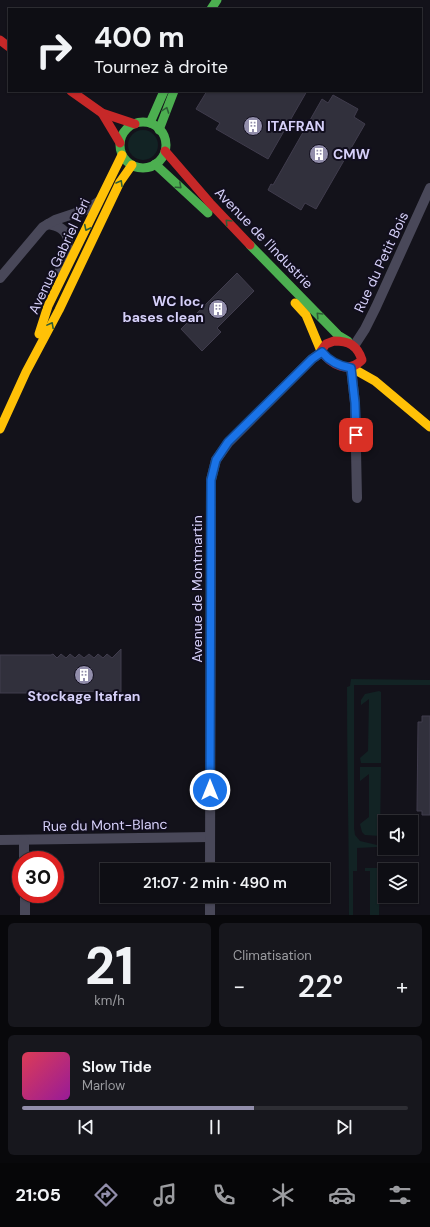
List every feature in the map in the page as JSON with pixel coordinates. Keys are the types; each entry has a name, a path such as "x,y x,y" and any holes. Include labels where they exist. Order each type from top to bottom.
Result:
{"street":[{"path":"0,40 8,46"},
{"path":"72,92 102,113 135,124 150,124 159,130 165,141 164,151 161,158 154,164 143,168 132,165 122,155 120,143 102,113"},
{"path":"150,124 164,92"},
{"path":"159,130 174,92"},
{"path":"120,143 125,131 135,124"},
{"name":"Avenue de l'Industrie","path":"164,151 214,207 338,335 351,343"},
{"name":"Avenue Gabriel Péri","path":"26,372 48,306 122,155"},
{"name":"Avenue de l'Industrie","path":"154,164 203,208 306,315 322,351"},
{"name":"Avenue Gabriel Péri","path":"0,430 26,372 59,310 120,182 132,165"},
{"name":"Rue du Petit Bois","path":"351,343 365,329 430,188"},
{"path":"0,278 34,236 48,224 88,210 101,199"},
{"path":"48,224 59,226 64,229 68,240 48,306"},
{"path":"375,381 362,360 360,352 351,343 334,341 326,344 322,351 326,357 334,363 352,368 375,381 430,427"},
{"name":"Avenue de Montmartin","path":"210,863 211,480 216,460 228,442 312,359 322,351"},
{"path":"352,368 358,366 362,360"},
{"path":"352,368 355,403 358,498"},
{"name":"Rue du Mont-Blanc","path":"0,840 210,837"},
{"path":"24,840 24,851"},
{"path":"25,903 25,915"},
{"path":"210,903 210,915"}],"shaded area":[{"path":"143,130 154,134 158,145 154,156 143,160 132,156 128,145 132,134"},
{"path":"351,679 430,680 430,685 354,685 354,828 355,835 360,841 377,845 377,847 357,848 357,871 353,871 353,915 349,915 347,687 350,686"},
{"path":"379,691 381,692 381,763 361,763 360,758 368,751 369,699 361,705 361,700 365,694"},
{"path":"360,767 381,767 380,815 378,815 378,836 365,835 362,832 360,824 369,817 369,774 360,781"},
{"path":"365,868 378,868 379,915 370,915 370,871 365,871"}],"building":[{"name":"ITAFRAN","path":"206,92 306,92 268,159 216,129 220,123 196,109"},
{"name":"CMW","path":"333,95 358,109 354,117 365,124 316,209 305,203 301,210 268,190 271,184 273,185 322,99 328,103"},
{"name":"WC loc, bases clean","path":"237,273 254,291 217,328 221,332 202,351 181,329"},
{"path":"121,649 121,692 48,691 48,693 0,693 0,655 53,654 57,658 61,654 66,658 70,654 75,658 79,654 84,658 89,654 94,658 98,654 103,658 107,654 112,658"},
{"path":"422,716 430,716 430,815 422,815 422,811 417,811 418,722 422,722"}],"traffic: fast":[{"path":"212,8 217,0"},
{"path":"150,123 164,92"},
{"path":"159,130 174,92"},
{"path":"143,122 156,126 162,132 166,145 162,158 156,164 143,168 130,164 124,158 120,145 124,132 130,126 143,122"},
{"path":"155,164 208,213"},
{"path":"250,245 338,335 348,341"}],"traffic: slow":[{"path":"39,334 48,306 122,155"},
{"path":"0,429 26,372 59,310 120,182 132,165"},
{"path":"295,303 306,315 321,351"},
{"path":"352,368 375,381 430,427"}],"traffic: jam":[{"path":"0,40 8,46"},
{"path":"72,92 102,113 135,124"},
{"path":"102,113 120,143"},
{"path":"165,151 210,203 250,245"},
{"path":"334,341 348,343 355,347 362,360 357,364 346,367 335,364 321,351 326,344 334,341"}],"place":[{"name":"ITAFRAN","path":"253,126"},
{"name":"CMW","path":"319,154"},
{"name":"WC loc, bases clean","path":"218,309"},
{"name":"Stockage Itafran","path":"84,675"}],"route":[{"path":"210,790 211,480 216,460 228,442 312,359 322,352 334,363 351,368 355,403 356,435"}]}
